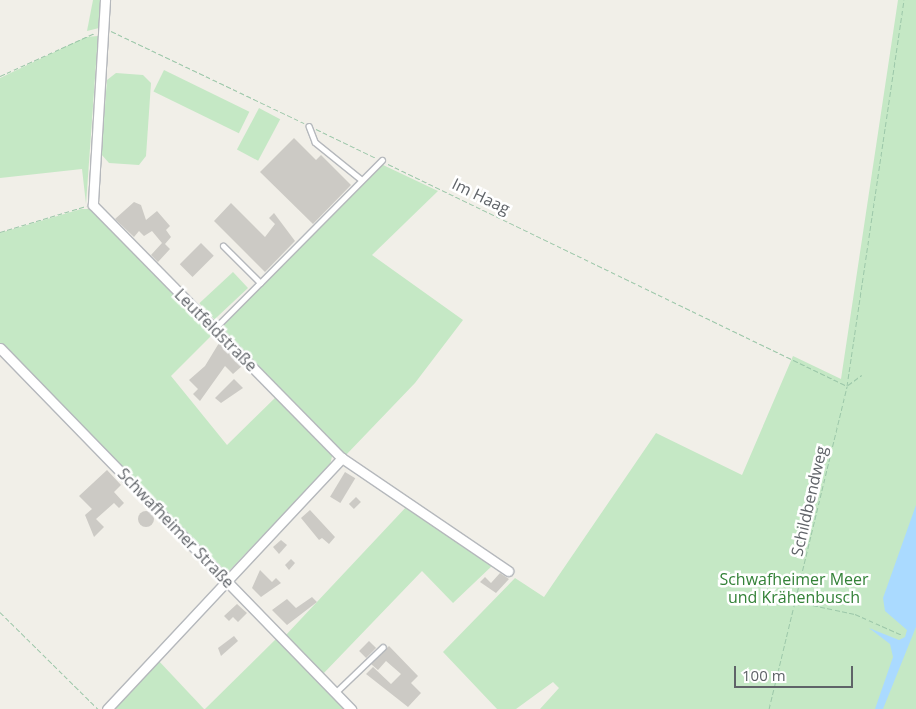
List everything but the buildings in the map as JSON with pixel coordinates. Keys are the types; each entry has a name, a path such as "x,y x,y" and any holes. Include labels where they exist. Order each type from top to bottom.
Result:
{"street":[{"path":"93,205 105,0"},
{"name":"Leutfeldstraße","path":"93,205 342,458 508,571"},
{"name":"Schwafheimer Straße","path":"0,348 227,579 351,709"},
{"path":"107,709 342,458"}],"lane":[{"path":"309,126 315,142 362,180"},
{"path":"215,328 382,160"},
{"path":"223,246 260,282"},
{"path":"335,693 382,647"}],"path":[{"name":"Schildbendweg","path":"769,709 797,602 847,386 904,0"},
{"path":"0,76 104,31"},
{"name":"Im Haag","path":"104,31 114,31 847,386"},
{"path":"0,232 93,205"},
{"path":"847,386 862,375"},
{"path":"797,602 855,614 902,636"},
{"path":"0,612 99,709"}],"green space":[{"path":"93,0 102,0 99,28 87,31"},
{"name":"Schwafheimer Meer und Krähenbusch","path":"898,0 916,0 916,709 540,709 559,688 553,682 516,709 497,709 443,652 515,578 544,597 656,433 742,475 793,356 841,379"},
{"path":"98,36 86,204 82,169 0,178 0,78 86,37"},
{"path":"164,70 249,112 239,133 153,92"},
{"path":"116,73 143,75 151,83 146,156 139,165 109,163 101,154 107,80"},
{"path":"259,108 280,119 258,161 237,149"},
{"path":"381,164 438,191 372,255 463,320 415,383 345,456 220,326"},
{"path":"81,209 90,209 215,332 171,376 227,445 278,395 333,452 330,465 227,573 0,345 0,233"},
{"path":"233,272 248,288 214,319 199,303"},
{"path":"408,505 494,564 453,603 422,571 322,675 285,636"},
{"path":"278,637 346,709 205,709"},
{"path":"157,659 204,709 111,709"}],"water":[{"path":"916,505 916,627 883,709 875,709 893,657 890,644 869,628 899,640 905,637 907,630 885,611 883,598"}]}
